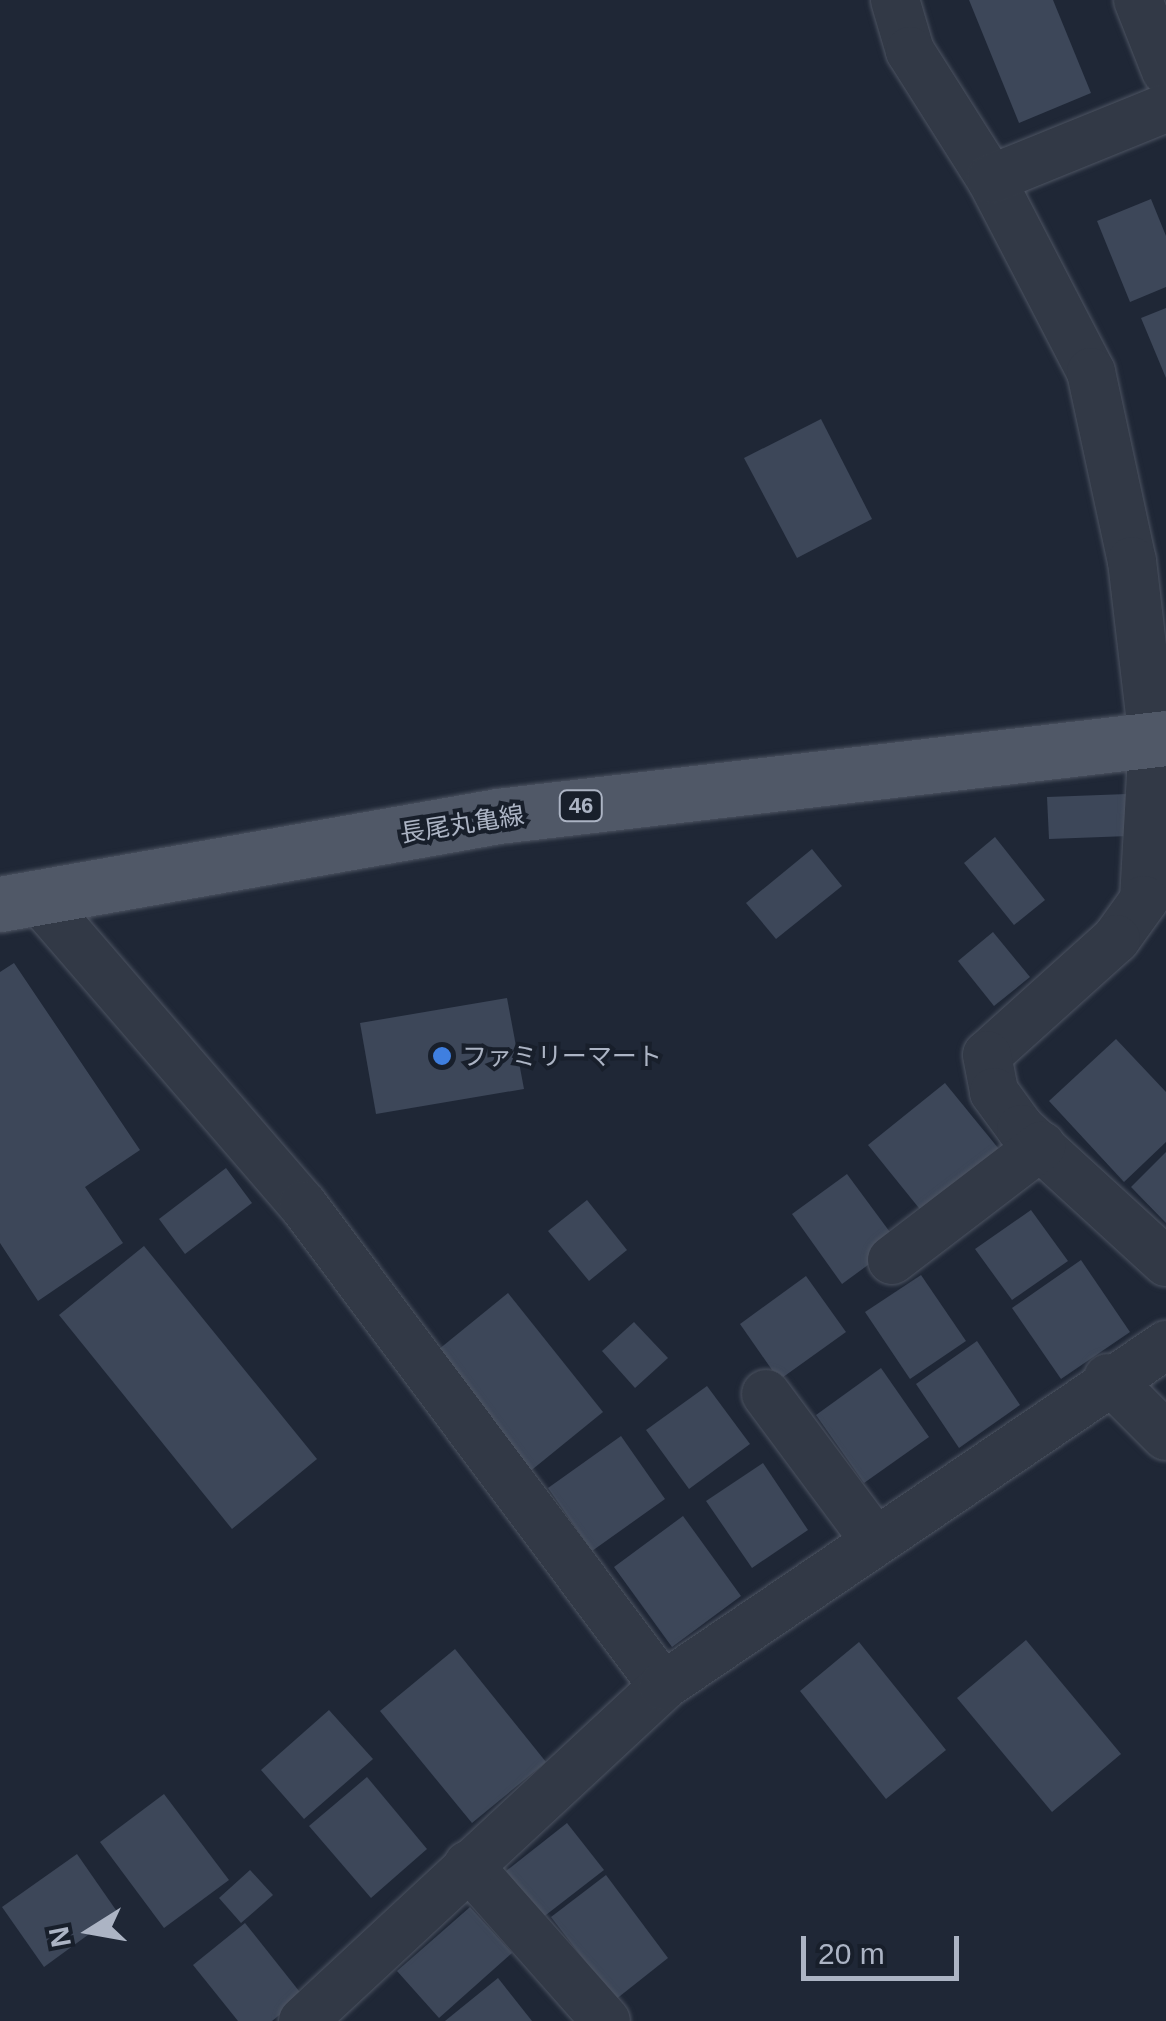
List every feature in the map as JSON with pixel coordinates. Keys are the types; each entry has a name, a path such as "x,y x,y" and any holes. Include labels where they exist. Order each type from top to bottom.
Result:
{"main road":[{"name":"長尾丸亀線","path":"19,901 498,816 1160,739"}],"street":[{"path":"896,0 910,51 992,178 1091,372 1132,561 1160,739 1144,900 1116,939 987,1055 994,1092 1041,1146 1166,1262"},
{"path":"1138,0 1166,72"},
{"path":"992,178 1166,108"},
{"path":"19,901 303,1205 664,1686"},
{"path":"892,1260 1041,1146"},
{"path":"303,2021 664,1686 1108,1378 1166,1345"},
{"path":"1108,1378 1166,1436"},
{"path":"766,1394 876,1541"},
{"path":"468,1864 606,2021"}],"building":[{"path":"969,0 1053,0 1091,93 1019,123"},
{"path":"1151,199 1166,236 1166,287 1130,302 1097,221"},
{"path":"1166,308 1166,378 1141,318"},
{"path":"821,419 872,519 797,558 744,458"},
{"path":"1127,794 1129,836 1049,839 1047,797"},
{"path":"995,837 1045,900 1014,925 964,863"},
{"path":"812,849 842,886 776,939 746,903"},
{"path":"993,932 1030,977 994,1006 958,961"},
{"path":"14,963 140,1150 85,1187 123,1243 38,1301 0,1243 0,972"},
{"name":"ファミリーマート","path":"507,998 524,1089 376,1114 360,1023"},
{"path":"1116,1039 1166,1092 1166,1142 1124,1182 1049,1101"},
{"path":"945,1083 1003,1154 927,1218 868,1145"},
{"path":"1166,1152 1166,1223 1131,1187"},
{"path":"226,1168 252,1203 185,1254 159,1219"},
{"path":"847,1174 898,1243 842,1284 792,1214"},
{"path":"587,1200 627,1250 589,1281 548,1231"},
{"path":"1031,1210 1068,1261 1012,1300 975,1249"},
{"path":"144,1246 317,1459 232,1529 59,1315"},
{"path":"1081,1260 1130,1332 1061,1379 1012,1308"},
{"path":"921,1275 966,1341 910,1379 865,1312"},
{"path":"806,1276 846,1332 779,1380 740,1324"},
{"path":"508,1293 603,1412 528,1473 433,1354"},
{"path":"634,1322 668,1358 635,1388 602,1351"},
{"path":"977,1341 1020,1405 959,1448 916,1384"},
{"path":"881,1368 929,1437 864,1483 816,1415"},
{"path":"707,1386 750,1444 689,1489 646,1430"},
{"path":"621,1436 665,1499 592,1551 548,1488"},
{"path":"763,1463 808,1530 752,1568 706,1501"},
{"path":"683,1516 741,1596 672,1647 614,1567"},
{"path":"1026,1640 1121,1754 1052,1812 957,1698"},
{"path":"859,1642 946,1750 886,1799 800,1691"},
{"path":"455,1649 546,1762 472,1823 380,1711"},
{"path":"329,1710 373,1759 304,1819 261,1770"},
{"path":"367,1777 427,1849 371,1898 309,1826"},
{"path":"164,1794 229,1880 164,1928 100,1842"},
{"path":"567,1823 604,1870 542,1918 506,1871"},
{"path":"77,1854 118,1913 44,1967 2,1907"},
{"path":"250,1870 273,1895 241,1923 219,1898"},
{"path":"606,1875 668,1958 615,2000 551,1917"},
{"path":"470,1907 512,1953 439,2018 397,1971"},
{"path":"245,1923 303,1996 272,2021 238,2021 193,1965"},
{"path":"498,1978 532,2021 445,2021"}],"place":[{"name":"ファミリーマート","path":"442,1056"}]}
